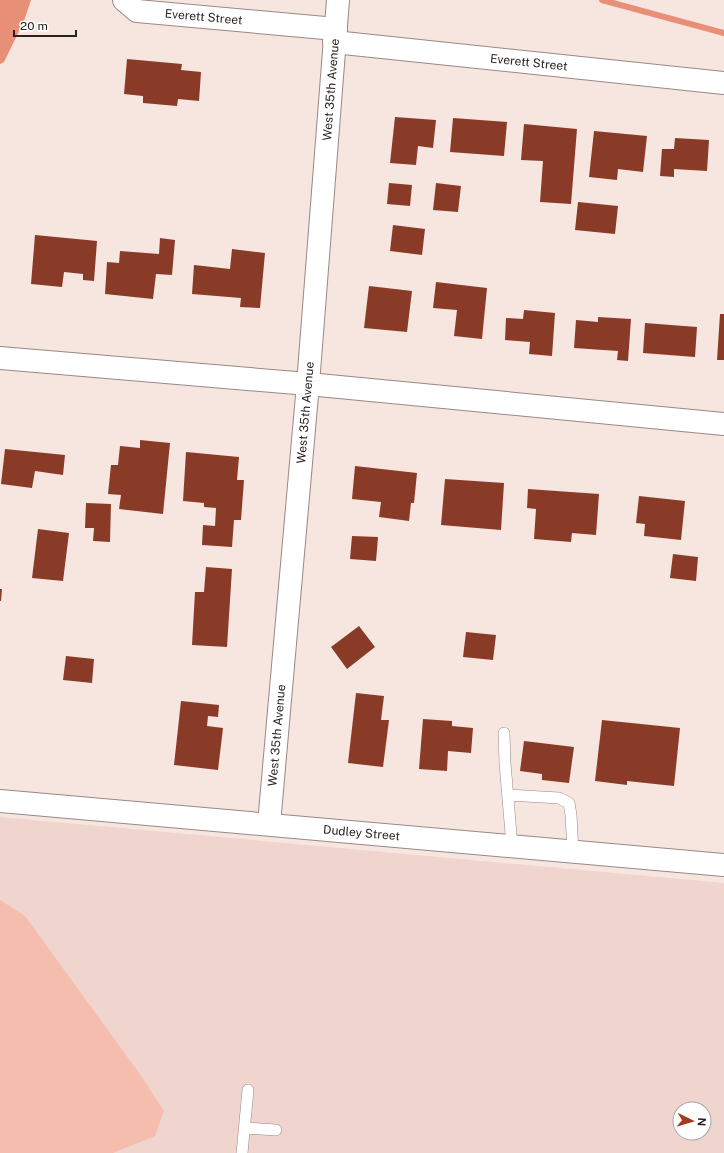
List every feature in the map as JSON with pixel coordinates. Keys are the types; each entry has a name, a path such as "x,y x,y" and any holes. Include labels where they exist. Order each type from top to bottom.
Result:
{"street":[{"name":"Everett Street","path":"124,0 137,11 724,82"},
{"name":"West 35th Avenue","path":"269,824 308,384 338,0"},
{"path":"0,358 308,384 724,424"},
{"name":"Dudley Street","path":"0,801 724,865"}],"lane":[{"path":"504,733 512,846"},
{"path":"508,795 559,798 569,803 574,852"},
{"path":"242,1153 248,1090"},
{"path":"245,1128 276,1130"}],"shaded area":[{"path":"0,0 31,0 24,21 4,62 0,64"},
{"path":"0,817 724,883 724,1153 0,1153"},
{"path":"0,900 25,916 139,1073 164,1111 155,1136 113,1153 0,1153"}],"building":[{"path":"127,59 182,64 181,70 201,72 199,101 178,99 177,106 143,103 143,96 124,94"},
{"path":"395,117 436,120 433,148 418,146 416,165 390,163"},
{"path":"453,118 507,122 504,156 450,152"},
{"path":"524,124 577,129 571,204 540,202 543,161 521,160"},
{"path":"594,131 647,136 643,172 618,169 617,180 589,177"},
{"path":"675,138 709,140 707,171 674,169 674,177 660,176 662,149 674,149"},
{"path":"389,183 412,185 410,206 387,204"},
{"path":"436,183 461,186 458,212 433,210"},
{"path":"578,202 618,206 615,234 575,230"},
{"path":"393,225 425,229 422,255 390,251"},
{"path":"35,235 97,241 94,281 83,280 83,274 64,272 62,287 31,284"},
{"path":"160,238 175,240 172,275 156,274 153,299 105,294 107,262 119,263 120,251 159,254"},
{"path":"232,249 265,253 260,308 240,307 241,298 192,294 194,265 230,269"},
{"path":"436,282 487,288 482,339 454,336 457,310 433,308"},
{"path":"369,286 412,291 407,332 364,328"},
{"path":"524,310 555,313 552,356 529,354 530,342 505,340 506,318 523,319"},
{"path":"720,314 724,314 724,360 717,360"},
{"path":"598,317 631,319 628,361 617,360 618,351 574,348 576,320 598,322"},
{"path":"645,323 697,327 695,357 643,353"},
{"path":"140,440 170,443 163,514 119,509 121,495 108,494 111,465 118,465 120,446 140,448"},
{"path":"5,449 65,455 63,475 35,471 32,488 1,484"},
{"path":"186,452 239,457 237,480 244,480 241,520 234,520 232,547 202,545 203,525 215,526 216,508 204,507 204,503 183,501"},
{"path":"355,466 417,473 414,503 411,503 409,521 379,517 381,502 352,499"},
{"path":"445,479 504,483 501,530 441,525"},
{"path":"528,489 599,494 596,535 572,533 571,542 534,539 536,509 527,508"},
{"path":"639,496 685,501 681,540 644,536 645,524 636,523"},
{"path":"86,503 111,504 110,542 93,541 94,528 85,528"},
{"path":"38,529 69,533 63,581 32,578"},
{"path":"352,536 378,537 376,561 350,559"},
{"path":"673,554 698,557 696,581 670,578"},
{"path":"206,567 232,569 227,647 192,645 195,592 204,592"},
{"path":"0,589 2,589 1,601 0,601"},
{"path":"359,626 375,647 347,669 331,647"},
{"path":"466,632 496,635 493,660 463,657"},
{"path":"66,656 94,659 92,683 63,680"},
{"path":"356,693 384,696 381,720 389,720 383,767 348,763"},
{"path":"181,701 219,705 218,717 208,716 207,726 223,728 218,770 174,765"},
{"path":"423,719 452,721 452,726 473,728 471,753 448,751 447,771 419,769"},
{"path":"602,720 680,728 674,786 627,781 627,785 595,781"},
{"path":"524,741 574,747 569,783 542,780 542,774 520,771"}],"waterway":[{"path":"602,0 724,33"}]}
